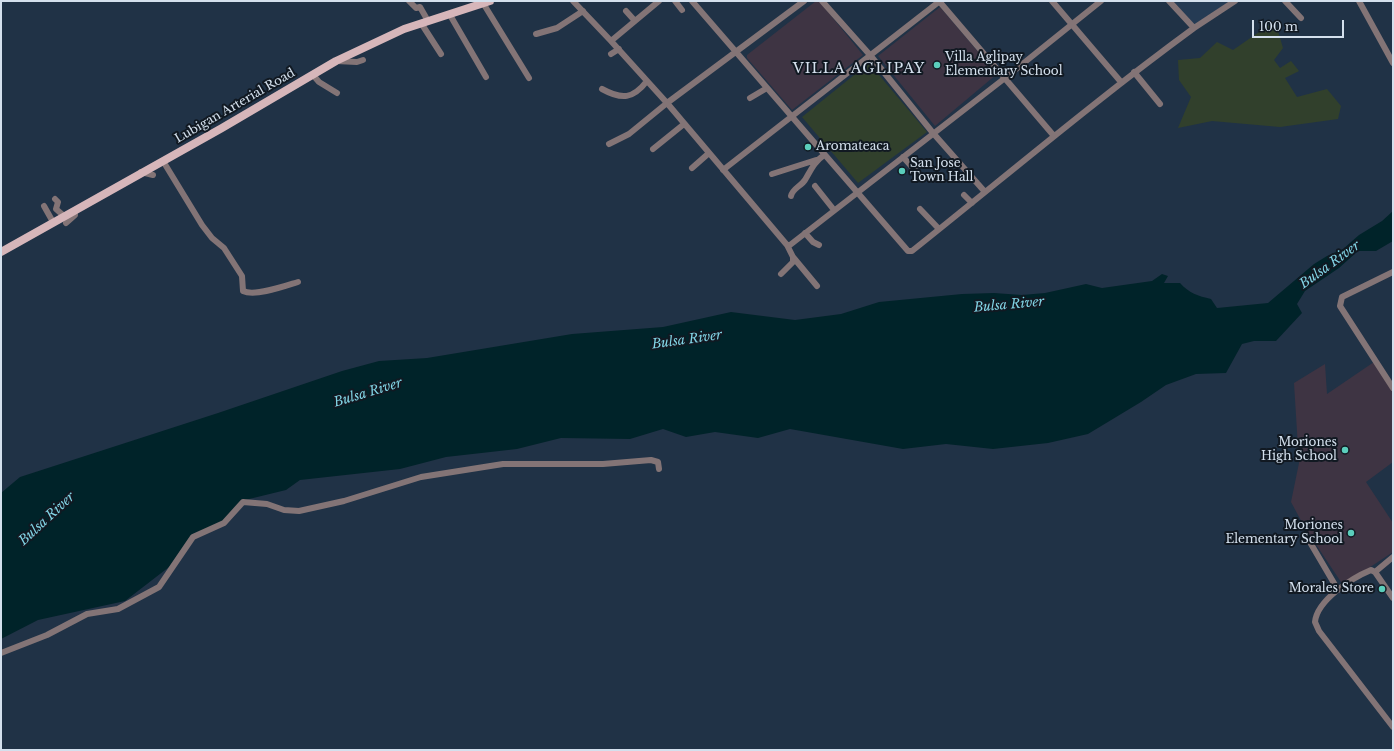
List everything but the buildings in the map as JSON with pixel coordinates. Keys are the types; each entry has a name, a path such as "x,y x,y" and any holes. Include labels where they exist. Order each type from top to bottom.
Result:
{"main road":[{"name":"Lubigan Arterial Road","path":"1,252 53,222 65,220 72,211 336,62 425,22 486,2"}],"street":[{"path":"409,1 416,8 420,7 422,9 425,22 441,54"},
{"path":"573,1 611,40 667,103 786,245 793,257 817,286"},
{"path":"675,1 682,10"},
{"path":"692,1 908,251 912,251 1134,72 1194,28 1235,1"},
{"path":"609,144 629,134 667,103 804,1"},
{"path":"822,1 870,55 933,133 985,192"},
{"path":"723,170 940,1 1054,136"},
{"path":"1052,1 1121,82"},
{"path":"786,245 790,245 1005,78 1101,1"},
{"path":"1169,1 1194,28"},
{"path":"1285,1 1301,18"},
{"path":"1359,1 1393,63"},
{"path":"486,2 529,78"},
{"path":"611,40 656,2"},
{"path":"536,34 557,28 583,11"},
{"path":"626,11 635,21"},
{"path":"450,15 486,78"},
{"path":"611,54 619,49"},
{"path":"336,62 356,62 363,60"},
{"path":"1134,72 1160,104"},
{"path":"313,75 319,82 337,93"},
{"path":"602,88 617,96 623,97 632,95 647,81"},
{"path":"750,98 767,88"},
{"path":"653,149 684,124"},
{"path":"692,168 709,153"},
{"path":"791,196 792,192 806,179 812,166 824,155"},
{"path":"903,157 922,178"},
{"path":"772,174 818,160"},
{"path":"163,161 202,225 212,238 224,248 242,276 243,291 245,293 281,288 298,282"},
{"path":"141,172 153,175"},
{"path":"816,186 834,210"},
{"path":"964,195 972,203"},
{"path":"55,199 58,202 56,209 65,220"},
{"path":"44,206 53,222"},
{"path":"920,209 939,229"},
{"path":"805,233 813,242 819,245"},
{"path":"781,274 791,265 793,257"},
{"path":"1393,272 1342,297 1340,302 1340,306 1393,388"},
{"path":"1,653 36,640 87,614 118,609 159,587 193,537 224,523 243,502 267,504 284,510 299,511 344,501 421,478 503,464 603,464 652,460 658,462 659,469"},
{"path":"1311,544 1338,590"},
{"path":"1375,572 1393,557"},
{"path":"1393,598 1375,572 1371,570 1338,590 1319,608 1315,622 1319,631 1393,727"}],"shaded area":[{"path":"816,1 819,1 863,55 792,110 747,58 747,55"},
{"path":"1173,1 1230,1 1194,25"},
{"name":"Villa Aglipay Elementary School","path":"940,7 997,74 935,126 878,56"},
{"path":"1275,21 1283,48 1274,60 1280,68 1291,61 1299,71 1285,78 1297,97 1327,89 1341,106 1338,119 1280,127 1212,121 1178,128 1191,97 1179,80 1178,60 1200,58 1217,42 1233,50"},
{"path":"869,63 927,132 858,183 802,117"},
{"name":"Moriones High School","path":"1374,362 1393,391 1393,462 1366,482 1393,523 1393,552 1343,585 1305,528 1291,502 1299,463 1294,383 1325,364 1327,394"}],"water":[{"name":"Bulsa River","path":"1393,211 1393,241 1376,251 1358,251 1339,268 1305,291 1297,304 1302,313 1276,341 1254,341 1242,344 1226,373 1196,374 1166,385 1088,434 1048,443 993,449 946,444 903,449 790,429 758,438 715,432 686,437 663,429 630,439 561,438 517,449 446,457 400,469 300,480 286,490 241,501 224,521 191,535 169,567 125,601 38,620 1,639 1,493 20,477 342,371 379,361 427,358 572,334 663,327 731,312 795,320 841,314 879,302 962,294 994,293 1022,295 1045,293 1086,284 1102,288 1152,281 1162,274 1168,276 1164,283 1180,283 1194,294 1211,299 1217,308 1268,303 1314,264 1343,249 1359,235 1382,221"}],"place":[{"name":"Villa Aglipay Elementary School","path":"937,65"},
{"name":"Aromateaca","path":"808,147"},
{"name":"San Jose Town Hall","path":"902,171"},
{"name":"Moriones High School","path":"1345,450"},
{"name":"Moriones Elementary School","path":"1351,533"},
{"name":"Morales Store","path":"1382,589"}],"district":[{"name":"VILLA AGLIPAY","path":"859,69"}]}
